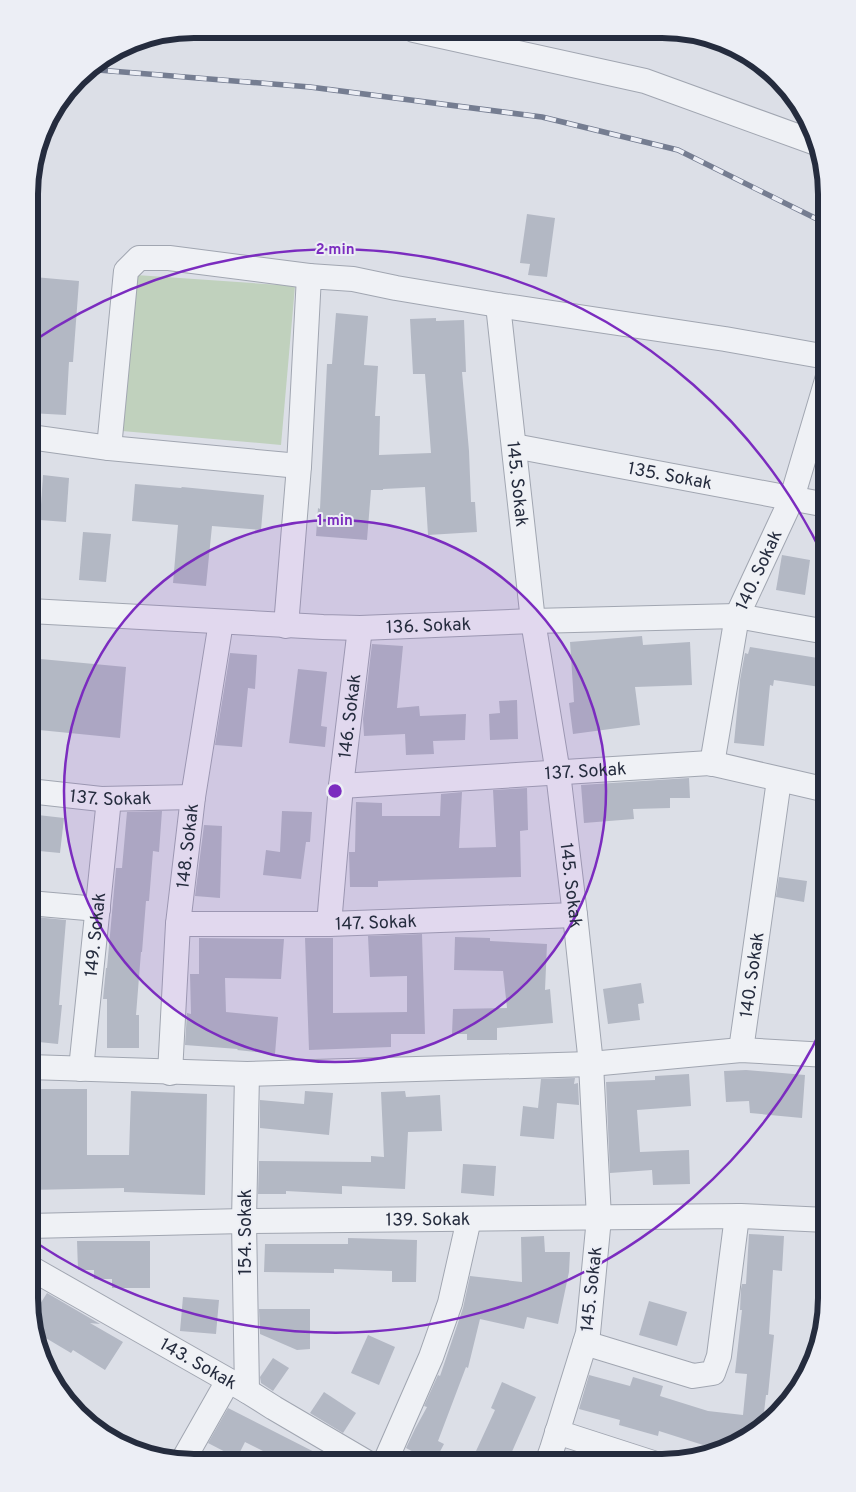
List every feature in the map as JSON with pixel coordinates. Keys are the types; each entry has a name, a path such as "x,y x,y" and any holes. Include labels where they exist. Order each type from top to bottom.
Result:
{"street":[{"path":"446,37 645,81 808,140"},
{"path":"109,448 126,271 139,258 169,258 309,276 353,279 498,305 726,339 818,355"},
{"path":"286,626 299,466 309,276"},
{"name":"145. Sokak","path":"498,305 533,621 558,773 591,1064 599,1218 588,1333 550,1454"},
{"name":"140. Sokak","path":"712,764 737,616 792,498 818,410"},
{"path":"38,438 109,448 299,466"},
{"name":"135. Sokak","path":"514,446 818,503"},
{"name":"136. Sokak","path":"38,611 286,626 360,628 737,616 818,630"},
{"name":"148. Sokak","path":"170,1072 178,924 193,797 221,622"},
{"name":"146. Sokak","path":"328,924 341,786 360,628"},
{"name":"137. Sokak","path":"341,786 712,764 818,788"},
{"name":"140. Sokak","path":"741,1050 779,780"},
{"name":"137. Sokak","path":"38,792 109,799 193,797"},
{"name":"149. Sokak","path":"81,1069 109,799"},
{"path":"38,903 98,909"},
{"name":"147. Sokak","path":"178,924 328,924 574,915"},
{"path":"38,1068 247,1074 591,1064 741,1050 818,1054"},
{"name":"154. Sokak","path":"237,1386 244,1221 247,1074"},
{"path":"585,1343 693,1376 713,1373 719,1356 737,1216"},
{"name":"139. Sokak","path":"38,1226 244,1221 737,1216 818,1220"},
{"path":"389,1454 431,1357 450,1303 469,1219"},
{"name":"143. Sokak","path":"38,1272 352,1454"},
{"path":"188,1454 237,1386"},
{"path":"557,1432 625,1454"}],"green space":[{"path":"136,275 295,286 281,445 122,431"}],"building":[{"path":"527,214 555,218 547,277 528,275 530,264 520,263"},
{"path":"38,277 79,281 73,362 69,362 66,415 38,413"},
{"path":"336,313 368,316 364,365 378,366 375,416 380,416 379,455 431,453 425,374 413,374 410,319 436,318 436,321 464,320 466,372 462,372 469,451 471,502 475,502 477,532 428,535 425,487 371,490 367,540 316,536 318,508 320,509 327,364 332,364"},
{"path":"43,475 69,478 66,522 40,520"},
{"path":"135,484 264,495 261,530 212,526 206,586 173,583 178,525 132,521"},
{"path":"83,532 111,534 106,582 79,580"},
{"path":"782,555 810,560 805,595 776,590"},
{"path":"642,636 643,645 690,642 692,685 635,687 640,725 573,734 569,703 574,702 570,642"},
{"path":"372,644 403,646 397,708 419,706 420,716 466,714 465,740 433,741 434,754 406,755 405,734 364,736 363,719"},
{"path":"750,647 818,658 818,687 774,680 773,686 770,685 764,746 734,743 740,680 745,653 748,654"},
{"path":"230,653 257,655 255,689 248,688 242,747 215,745"},
{"path":"38,659 126,667 120,738 38,730"},
{"path":"298,669 327,672 321,726 327,727 325,747 289,743"},
{"path":"517,700 518,739 490,740 489,714 500,713 499,701"},
{"path":"689,778 690,798 670,798 670,808 633,809 634,819 584,823 581,785"},
{"path":"527,788 528,830 520,831 521,877 378,881 378,887 350,887 349,852 355,852 356,802 382,803 382,816 440,816 441,794 462,792 459,848 496,847 493,790"},
{"path":"162,811 159,852 153,851 149,901 146,901 141,952 136,1015 139,1015 139,1048 107,1048 107,999 103,999 116,868 122,868 127,812"},
{"path":"282,811 312,812 310,842 306,842 301,879 263,875 266,850 280,852"},
{"path":"38,815 64,818 60,853 38,851"},
{"path":"204,825 222,826 220,898 195,896"},
{"path":"779,877 807,881 804,902 776,897"},
{"path":"38,917 66,920 59,1005 62,1005 58,1044 38,1042"},
{"path":"422,934 425,1034 391,1034 391,1047 309,1050 305,938 333,938 333,1013 407,1012 407,976 370,977 368,936"},
{"path":"455,937 490,938 490,941 547,944 545,990 550,989 553,1023 497,1028 497,1040 467,1040 467,1034 452,1034 453,1009 507,1008 503,971 454,970"},
{"path":"199,938 284,939 281,979 225,978 226,1012 278,1017 275,1054 185,1045 187,1013 191,1014 190,974 199,974"},
{"path":"641,983 644,1003 638,1004 640,1020 608,1024 603,989"},
{"path":"746,1070 805,1075 802,1118 750,1113 749,1101 726,1102 724,1071"},
{"path":"689,1074 691,1106 637,1110 640,1152 689,1150 690,1184 653,1185 652,1170 610,1173 606,1082 655,1080 655,1076"},
{"path":"575,1078 574,1084 578,1083 579,1105 557,1103 554,1139 520,1136 523,1106 538,1108 541,1079"},
{"path":"38,1089 87,1089 87,1155 129,1155 131,1091 207,1094 205,1195 124,1192 124,1188 38,1190"},
{"path":"305,1091 333,1093 329,1135 260,1128 260,1100 304,1104"},
{"path":"405,1091 406,1097 440,1095 442,1131 408,1132 405,1189 342,1186 342,1194 286,1191 286,1194 258,1194 259,1161 371,1162 371,1156 384,1157 381,1092"},
{"path":"463,1164 496,1166 494,1196 461,1193"},
{"path":"749,1234 784,1236 782,1271 773,1270 769,1334 774,1335 768,1395 766,1395 764,1417 757,1422 740,1434 710,1447 659,1431 658,1436 619,1425 620,1420 579,1409 589,1375 630,1386 633,1377 663,1386 660,1396 708,1411 743,1415 747,1374 735,1373 742,1310 740,1310 741,1289 742,1284 746,1284"},
{"path":"544,1236 545,1252 570,1252 569,1272 558,1324 527,1317 524,1329 480,1319 468,1368 466,1367 438,1441 444,1444 439,1454 417,1454 406,1448 427,1407 424,1406 438,1375 440,1376 463,1308 470,1276 522,1282 521,1237"},
{"path":"348,1238 417,1240 416,1282 392,1282 392,1271 334,1269 334,1273 264,1272 265,1244 348,1244"},
{"path":"77,1241 150,1241 150,1288 112,1288 112,1279 94,1279 94,1270 78,1270"},
{"path":"47,1293 100,1324 90,1323 123,1342 105,1370 73,1350 71,1353 43,1336 38,1307"},
{"path":"183,1297 219,1300 216,1334 180,1331"},
{"path":"649,1301 687,1312 677,1346 639,1335"},
{"path":"259,1309 310,1309 310,1349 297,1350 260,1334"},
{"path":"368,1335 395,1347 379,1385 351,1373"},
{"path":"273,1358 289,1368 273,1391 261,1383 260,1377"},
{"path":"502,1382 536,1397 511,1454 482,1454 476,1451 495,1410 491,1408"},
{"path":"324,1392 356,1413 343,1433 310,1413"},
{"path":"228,1408 318,1454 269,1454 245,1442 239,1454 229,1454 208,1443"}],"railway":[{"path":"99,70 310,87 542,117 678,150 818,220"}]}
